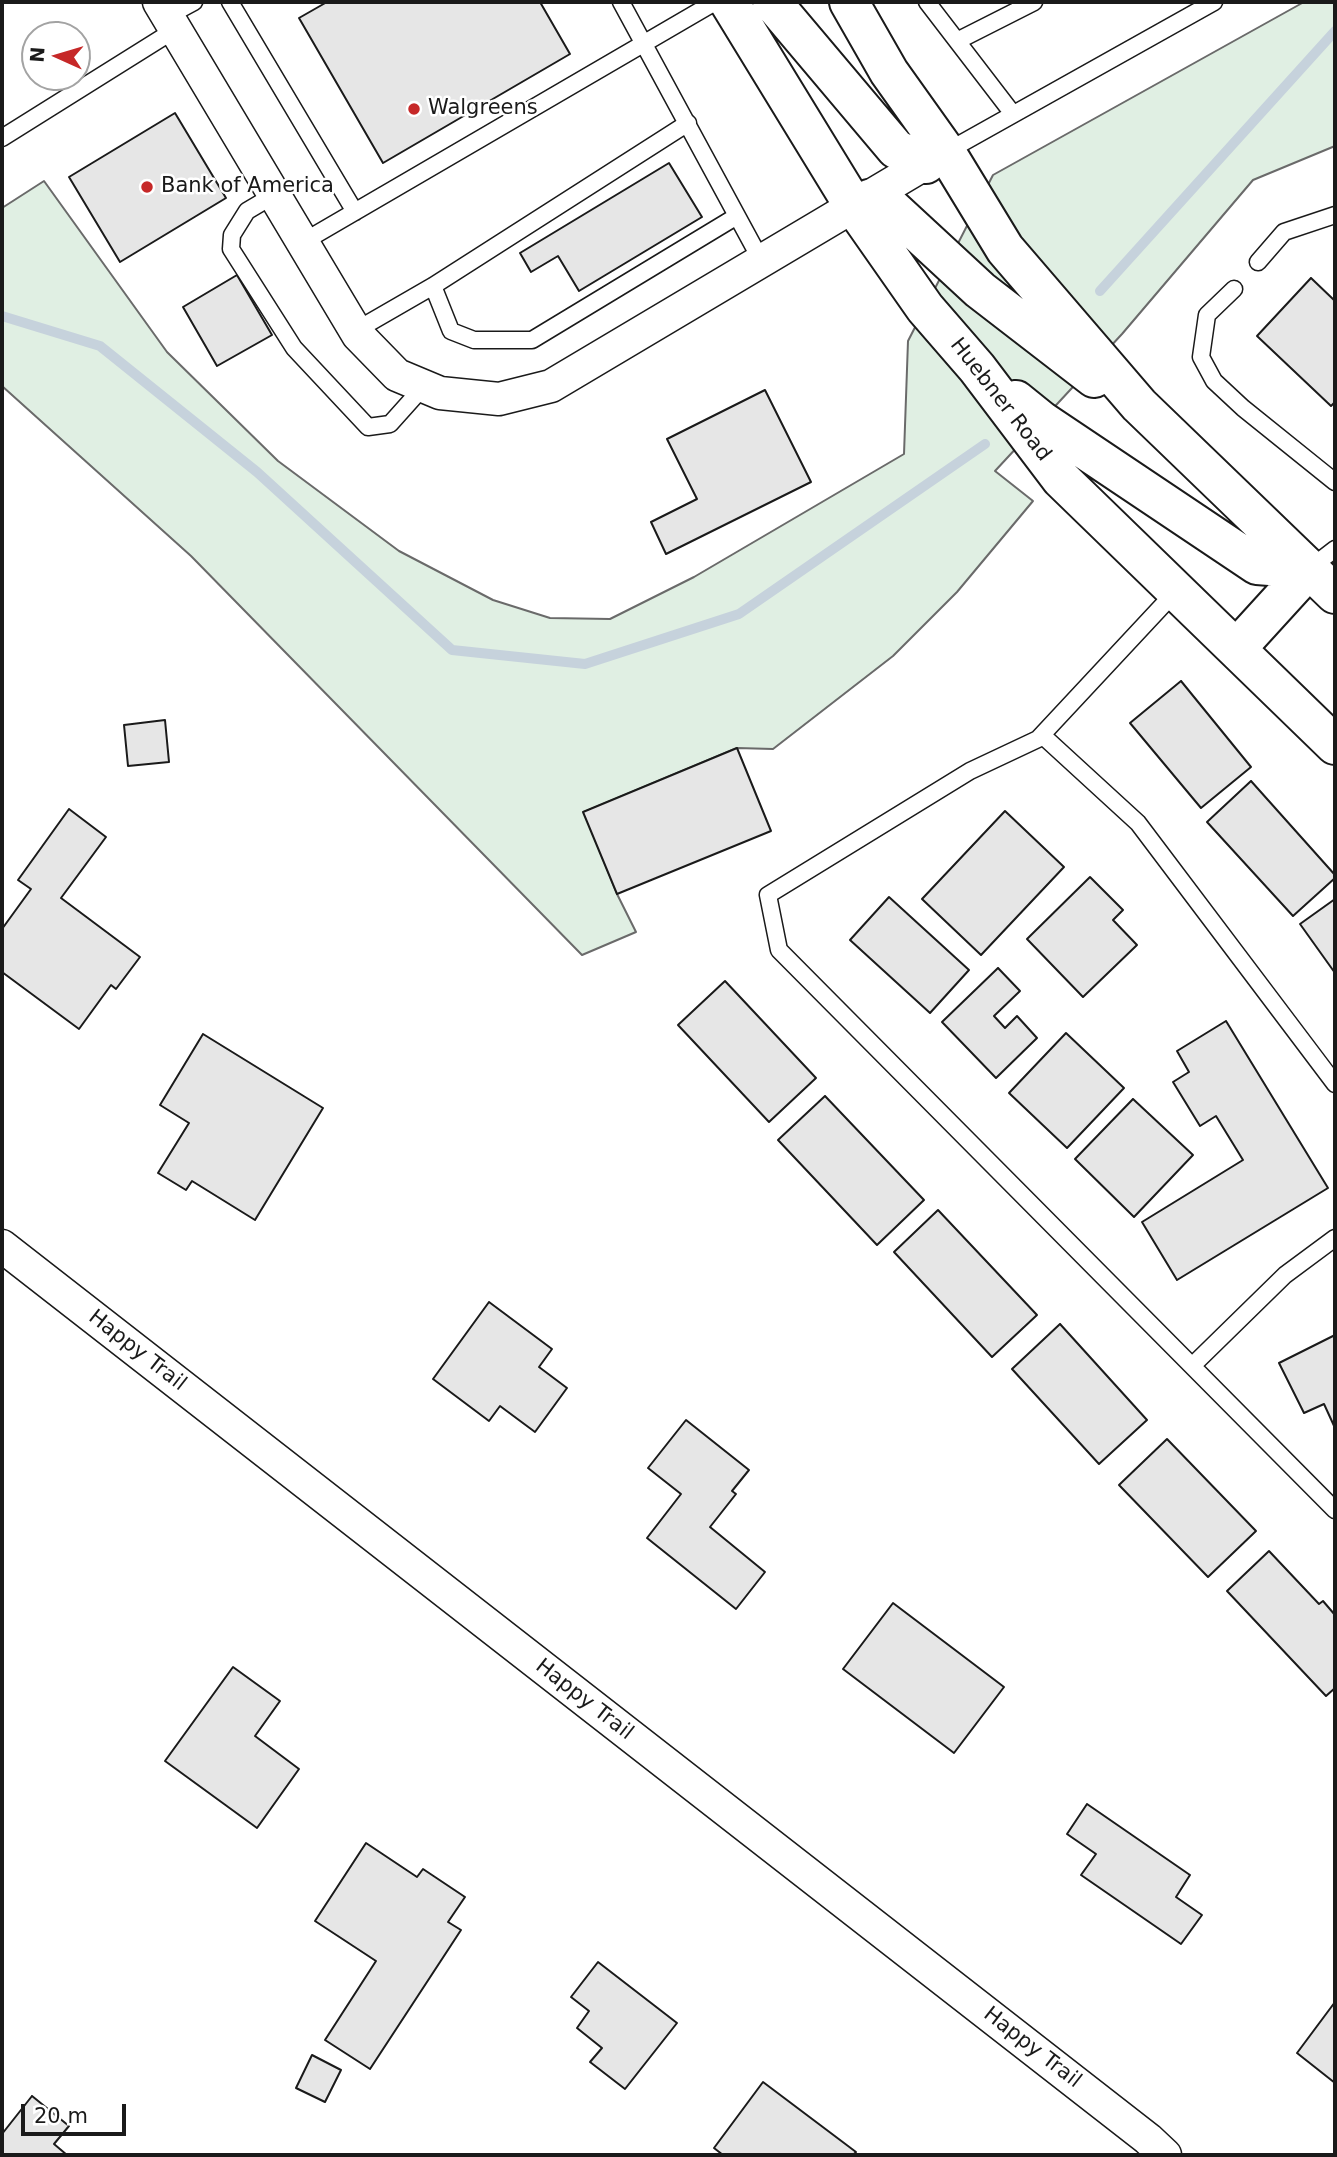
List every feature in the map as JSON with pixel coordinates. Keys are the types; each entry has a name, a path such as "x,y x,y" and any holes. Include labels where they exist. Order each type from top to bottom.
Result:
{"main road":[{"name":"Huebner Road","path":"729,2 862,203 925,308 976,368 1062,479 1335,745"},
{"path":"772,2 896,149 936,158"},
{"path":"849,2 936,158 1005,249 1139,405 1327,571"},
{"path":"862,203 888,205 980,290 1179,443"},
{"path":"976,368 1042,421 1256,565 1327,571"},
{"path":"1237,649 1327,571"}],"street":[{"path":"174,12 274,195 355,331 397,375 440,393 499,399 551,386 936,158"},
{"name":"Happy Trail","path":"2,1246 1104,2104 1165,2155"}],"lane":[{"path":"230,2 355,212"},
{"path":"621,2 762,262"},
{"path":"303,242 715,2"},
{"path":"927,2 1013,114"},
{"path":"957,41 1034,2"},
{"path":"936,158 1214,2"},
{"path":"2,138 174,12"},
{"path":"355,331 433,286 688,123"},
{"path":"274,195 247,211 232,235 231,249 294,348 368,427 390,424 424,386"},
{"path":"1258,261 1284,232 1335,215"},
{"path":"433,286 451,331 474,340 532,340 737,216"},
{"path":"1234,289 1207,315 1202,357 1214,380 1242,408 1335,482"},
{"path":"1177,590 1038,739 970,771 768,895 779,950 1335,1510"},
{"path":"1042,735 1138,823 1335,1084"},
{"path":"1192,1366 1285,1275 1335,1238"}],"green space":[{"path":"1304,2 1335,2 1335,146 1253,180 1122,334 995,471 1033,501 957,592 893,656 773,749 737,748 584,812 617,894 636,932 582,955 191,556 2,386 2,208 44,181 167,352 278,461 399,551 493,600 550,618 610,619 694,577 904,454 908,341 993,175"}],"building":[{"name":"Walgreens","path":"327,2 540,2 570,54 383,163 299,18"},
{"name":"Bank of America","path":"175,113 226,198 120,262 69,177"},
{"path":"669,163 702,217 579,291 558,256 531,272 520,253"},
{"path":"237,275 272,335 217,366 183,307"},
{"path":"1311,278 1335,301 1335,402 1331,406 1257,336"},
{"path":"765,390 811,482 666,554 651,522 697,499 667,439"},
{"path":"1181,681 1251,767 1201,808 1130,723"},
{"path":"165,720 169,762 128,766 124,725"},
{"path":"737,748 771,831 617,894 583,812"},
{"path":"1251,781 1335,875 1335,878 1293,916 1207,822"},
{"path":"69,809 106,837 61,898 140,957 116,989 111,985 79,1029 2,972 2,929 31,889 18,880"},
{"path":"1005,811 1064,867 981,955 922,899"},
{"path":"1090,877 1123,910 1113,920 1137,945 1083,997 1027,939"},
{"path":"889,897 969,970 930,1013 850,940"},
{"path":"1335,899 1335,973 1300,924"},
{"path":"998,968 1020,991 994,1016 1005,1028 1017,1016 1037,1038 996,1078 942,1022"},
{"path":"725,981 816,1078 769,1122 678,1025"},
{"path":"1226,1021 1328,1188 1177,1280 1142,1222 1243,1160 1216,1116 1200,1126 1173,1082 1189,1072 1177,1051"},
{"path":"1066,1033 1124,1088 1067,1148 1009,1093"},
{"path":"203,1034 323,1108 255,1220 192,1181 186,1190 158,1173 189,1123 160,1105"},
{"path":"825,1096 924,1200 877,1245 778,1140"},
{"path":"1133,1099 1193,1155 1134,1217 1075,1159"},
{"path":"938,1210 1037,1315 992,1357 894,1252"},
{"path":"489,1302 552,1349 539,1367 567,1388 535,1432 500,1406 489,1421 433,1379"},
{"path":"1060,1324 1147,1420 1099,1464 1012,1369"},
{"path":"1335,1335 1335,1428 1324,1404 1304,1413 1279,1363"},
{"path":"686,1420 749,1470 732,1491 736,1494 710,1527 765,1572 736,1609 647,1538 681,1494 648,1468"},
{"path":"1167,1439 1256,1531 1208,1577 1119,1485"},
{"path":"1269,1551 1319,1604 1323,1601 1335,1615 1335,1688 1326,1696 1227,1591"},
{"path":"893,1603 1004,1687 954,1753 843,1669"},
{"path":"233,1667 280,1701 255,1736 299,1769 257,1828 165,1761"},
{"path":"1087,1804 1190,1875 1176,1897 1202,1915 1181,1944 1081,1875 1096,1854 1067,1834"},
{"path":"366,1843 417,1877 423,1869 465,1897 448,1922 461,1930 370,2069 325,2040 376,1961 315,1921"},
{"path":"598,1962 677,2023 625,2089 590,2062 602,2048 577,2028 589,2011 571,1997"},
{"path":"1335,2002 1335,2083 1297,2053"},
{"path":"312,2055 341,2070 325,2102 296,2088"},
{"path":"763,2082 856,2152 853,2155 723,2155 714,2148"},
{"path":"32,2096 69,2126 54,2144 67,2155 2,2155 2,2134"}],"waterway":[{"path":"1100,291 1335,31"},
{"path":"2,316 100,346 257,472 452,650 585,664 739,614 985,444"}],"place":[{"name":"Walgreens","path":"414,109"},
{"name":"Bank of America","path":"147,187"}]}
